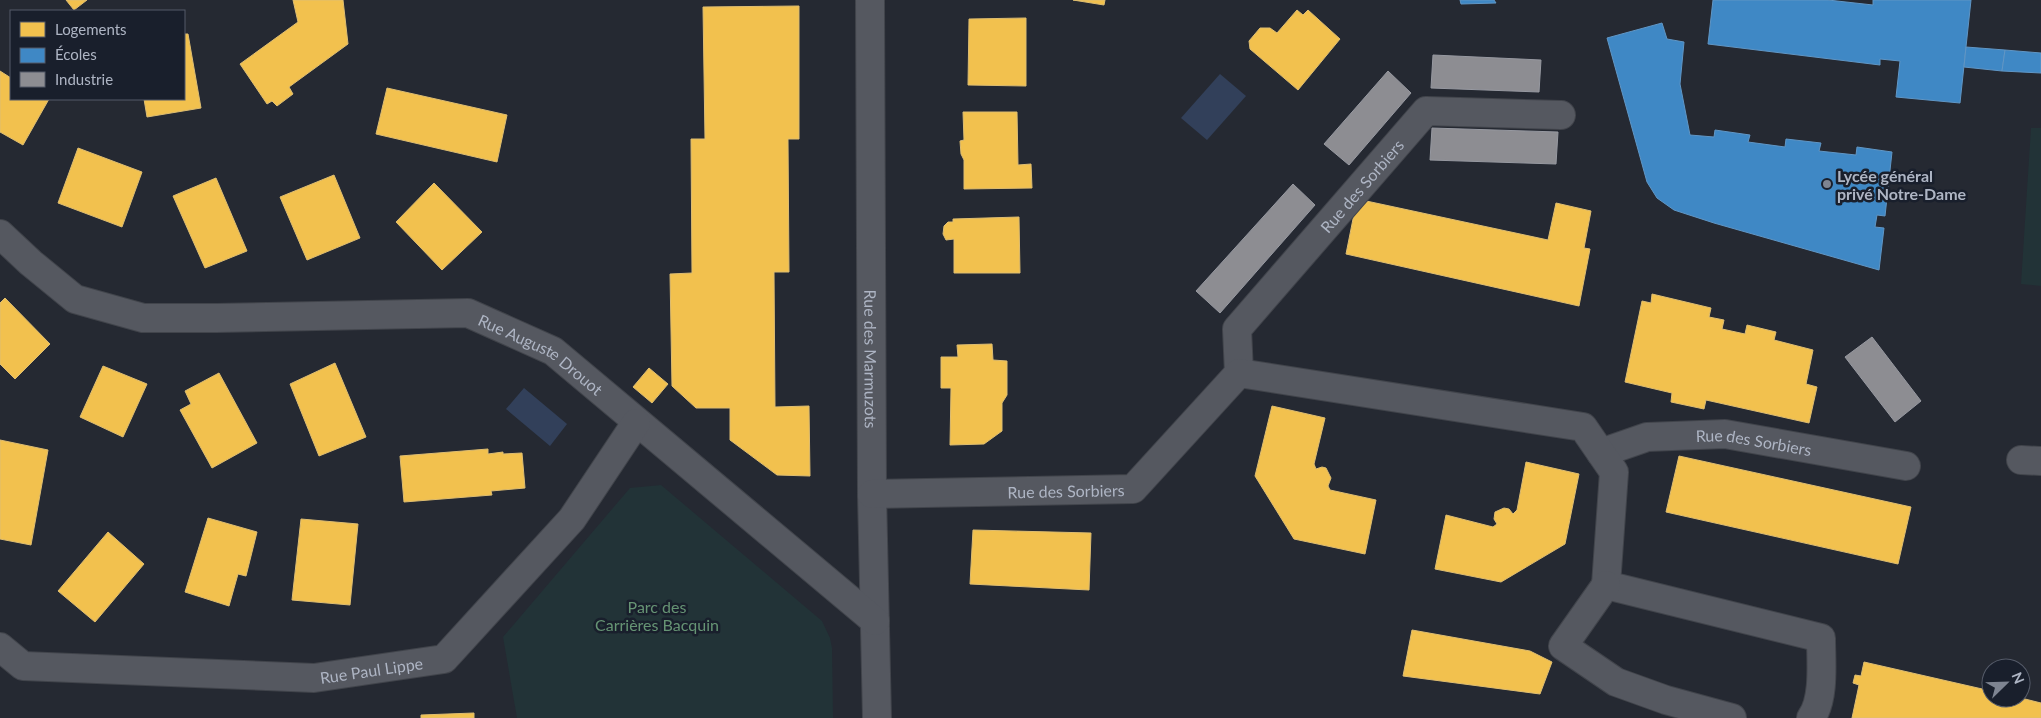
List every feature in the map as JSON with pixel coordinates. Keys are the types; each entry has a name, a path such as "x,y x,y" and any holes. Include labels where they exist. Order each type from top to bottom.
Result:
{"street":[{"name":"Rue des Marmuzots","path":"870,0 872,494 877,718"},
{"name":"Rue des Sorbiers","path":"872,494 1133,489 1238,373 1238,329 1426,111 1561,115"},
{"name":"Rue Auguste Drouot","path":"0,234 31,263 75,299 143,318 468,313 553,351 636,423 875,621"},
{"path":"1238,373 1583,427 1614,472 1606,585 1563,646 1616,682 1666,700 1732,718"},
{"name":"Rue Paul Lippe","path":"0,647 23,666 314,678 444,659 572,519 636,423"},
{"name":"Rue des Sorbiers","path":"1601,452 1647,437 1725,434 1906,466"},
{"path":"1606,585 1821,638 1821,687 1815,713 1811,718"}],"green space":[{"path":"2031,128 2041,128 2041,286 2021,284"},
{"name":"Parc des Carrières Bacquin","path":"661,485 822,621 830,638 832,648 833,718 517,718 503,637 630,488"}],"water":[{"path":"1220,74 1246,96 1207,140 1181,118"},
{"path":"524,388 567,424 550,446 506,409"}],"building: Logements":[{"path":"66,0 87,0 74,10"},
{"path":"293,0 343,0 348,44 289,87 293,94 277,106 272,101 267,104 240,64 298,22"},
{"path":"1073,0 1105,0 1104,5"},
{"path":"799,6 799,139 788,139 789,272 774,272 775,407 809,406 810,476 777,475 730,440 730,408 696,408 672,386 670,274 692,273 691,139 705,139 703,7"},
{"path":"1297,10 1303,15 1308,10 1340,39 1298,90 1250,49 1249,41 1260,28 1270,28 1277,33"},
{"path":"1026,18 1026,86 968,85 969,19"},
{"path":"185,34 188,34 201,108 147,117 144,100 185,100"},
{"path":"0,71 10,77 10,100 48,100 23,145 0,132"},
{"path":"387,88 507,115 497,162 376,134"},
{"path":"963,112 1017,112 1018,165 1031,164 1032,188 964,189 964,160 961,154 960,141 964,140"},
{"path":"78,148 142,172 122,227 58,203"},
{"path":"334,175 360,238 307,260 280,197"},
{"path":"216,178 247,251 205,268 173,196"},
{"path":"434,183 482,232 442,270 396,222"},
{"path":"1357,199 1548,240 1556,203 1591,211 1584,248 1590,249 1579,306 1346,254"},
{"path":"1019,217 1020,273 954,273 954,239 946,240 943,234 944,226 948,222 953,222 953,219"},
{"path":"1652,294 1711,308 1709,317 1724,320 1722,329 1745,334 1747,325 1776,332 1774,340 1813,350 1806,384 1817,387 1809,423 1706,400 1704,409 1671,402 1672,393 1625,382 1642,301 1651,303"},
{"path":"5,298 50,344 15,379 0,364 0,303"},
{"path":"992,344 993,360 1007,361 1007,395 1002,403 1002,431 984,444 950,445 951,388 941,388 941,357 958,357 957,345"},
{"path":"335,363 366,437 319,456 290,384"},
{"path":"103,366 147,384 123,437 80,417"},
{"path":"649,368 668,384 652,403 633,387"},
{"path":"219,373 257,443 212,468 180,410 191,404 185,391"},
{"path":"1272,406 1325,418 1314,464 1316,469 1326,468 1331,478 1328,486 1330,490 1376,500 1365,554 1294,539 1255,476"},
{"path":"0,440 48,450 31,545 0,539"},
{"path":"488,449 488,454 503,452 503,454 522,453 525,488 491,491 492,495 404,502 400,456"},
{"path":"1679,456 1911,507 1898,564 1666,512"},
{"path":"1526,462 1579,474 1565,544 1501,582 1435,569 1446,515 1493,527 1497,524 1494,519 1495,512 1504,508 1509,509 1513,514 1517,510"},
{"path":"208,518 257,532 246,576 238,574 229,606 185,592"},
{"path":"301,519 358,524 350,605 292,600"},
{"path":"973,530 1091,533 1089,590 970,584"},
{"path":"108,532 144,564 95,622 58,591"},
{"path":"1412,630 1530,651 1552,662 1540,694 1403,676"},
{"path":"1864,662 1981,689 1981,708 2031,708 2031,700 2041,703 2041,718 1852,718 1859,685 1853,683 1855,675 1861,676"},
{"path":"474,713 474,718 421,718 421,715"}],"building: Écoles":[{"path":"1460,0 1494,0 1496,3 1461,4"},
{"path":"1713,0 1828,0 1873,5 1873,0 1971,0 1960,103 1896,97 1900,61 1880,59 1880,65 1708,44"},
{"path":"1662,23 1667,39 1684,42 1680,84 1690,135 1714,137 1715,130 1750,135 1748,142 1785,147 1786,139 1821,143 1819,151 1856,155 1857,147 1892,152 1885,216 1877,215 1875,227 1884,228 1879,270 1714,223 1674,210 1657,198 1647,182 1607,38"},
{"path":"1966,47 2005,50 2002,71 1964,67"},
{"path":"2005,50 2041,53 2041,73 2002,71"}],"building: Industrie":[{"path":"1433,55 1541,60 1539,92 1431,88"},
{"path":"1388,71 1411,93 1349,165 1324,144"},
{"path":"1432,128 1558,132 1556,164 1430,160"},
{"path":"1293,184 1315,205 1220,313 1196,291"},
{"path":"1872,337 1921,401 1895,422 1845,357"}],"place":[{"name":"Lycée général privé Notre-Dame","path":"1827,184"}]}
